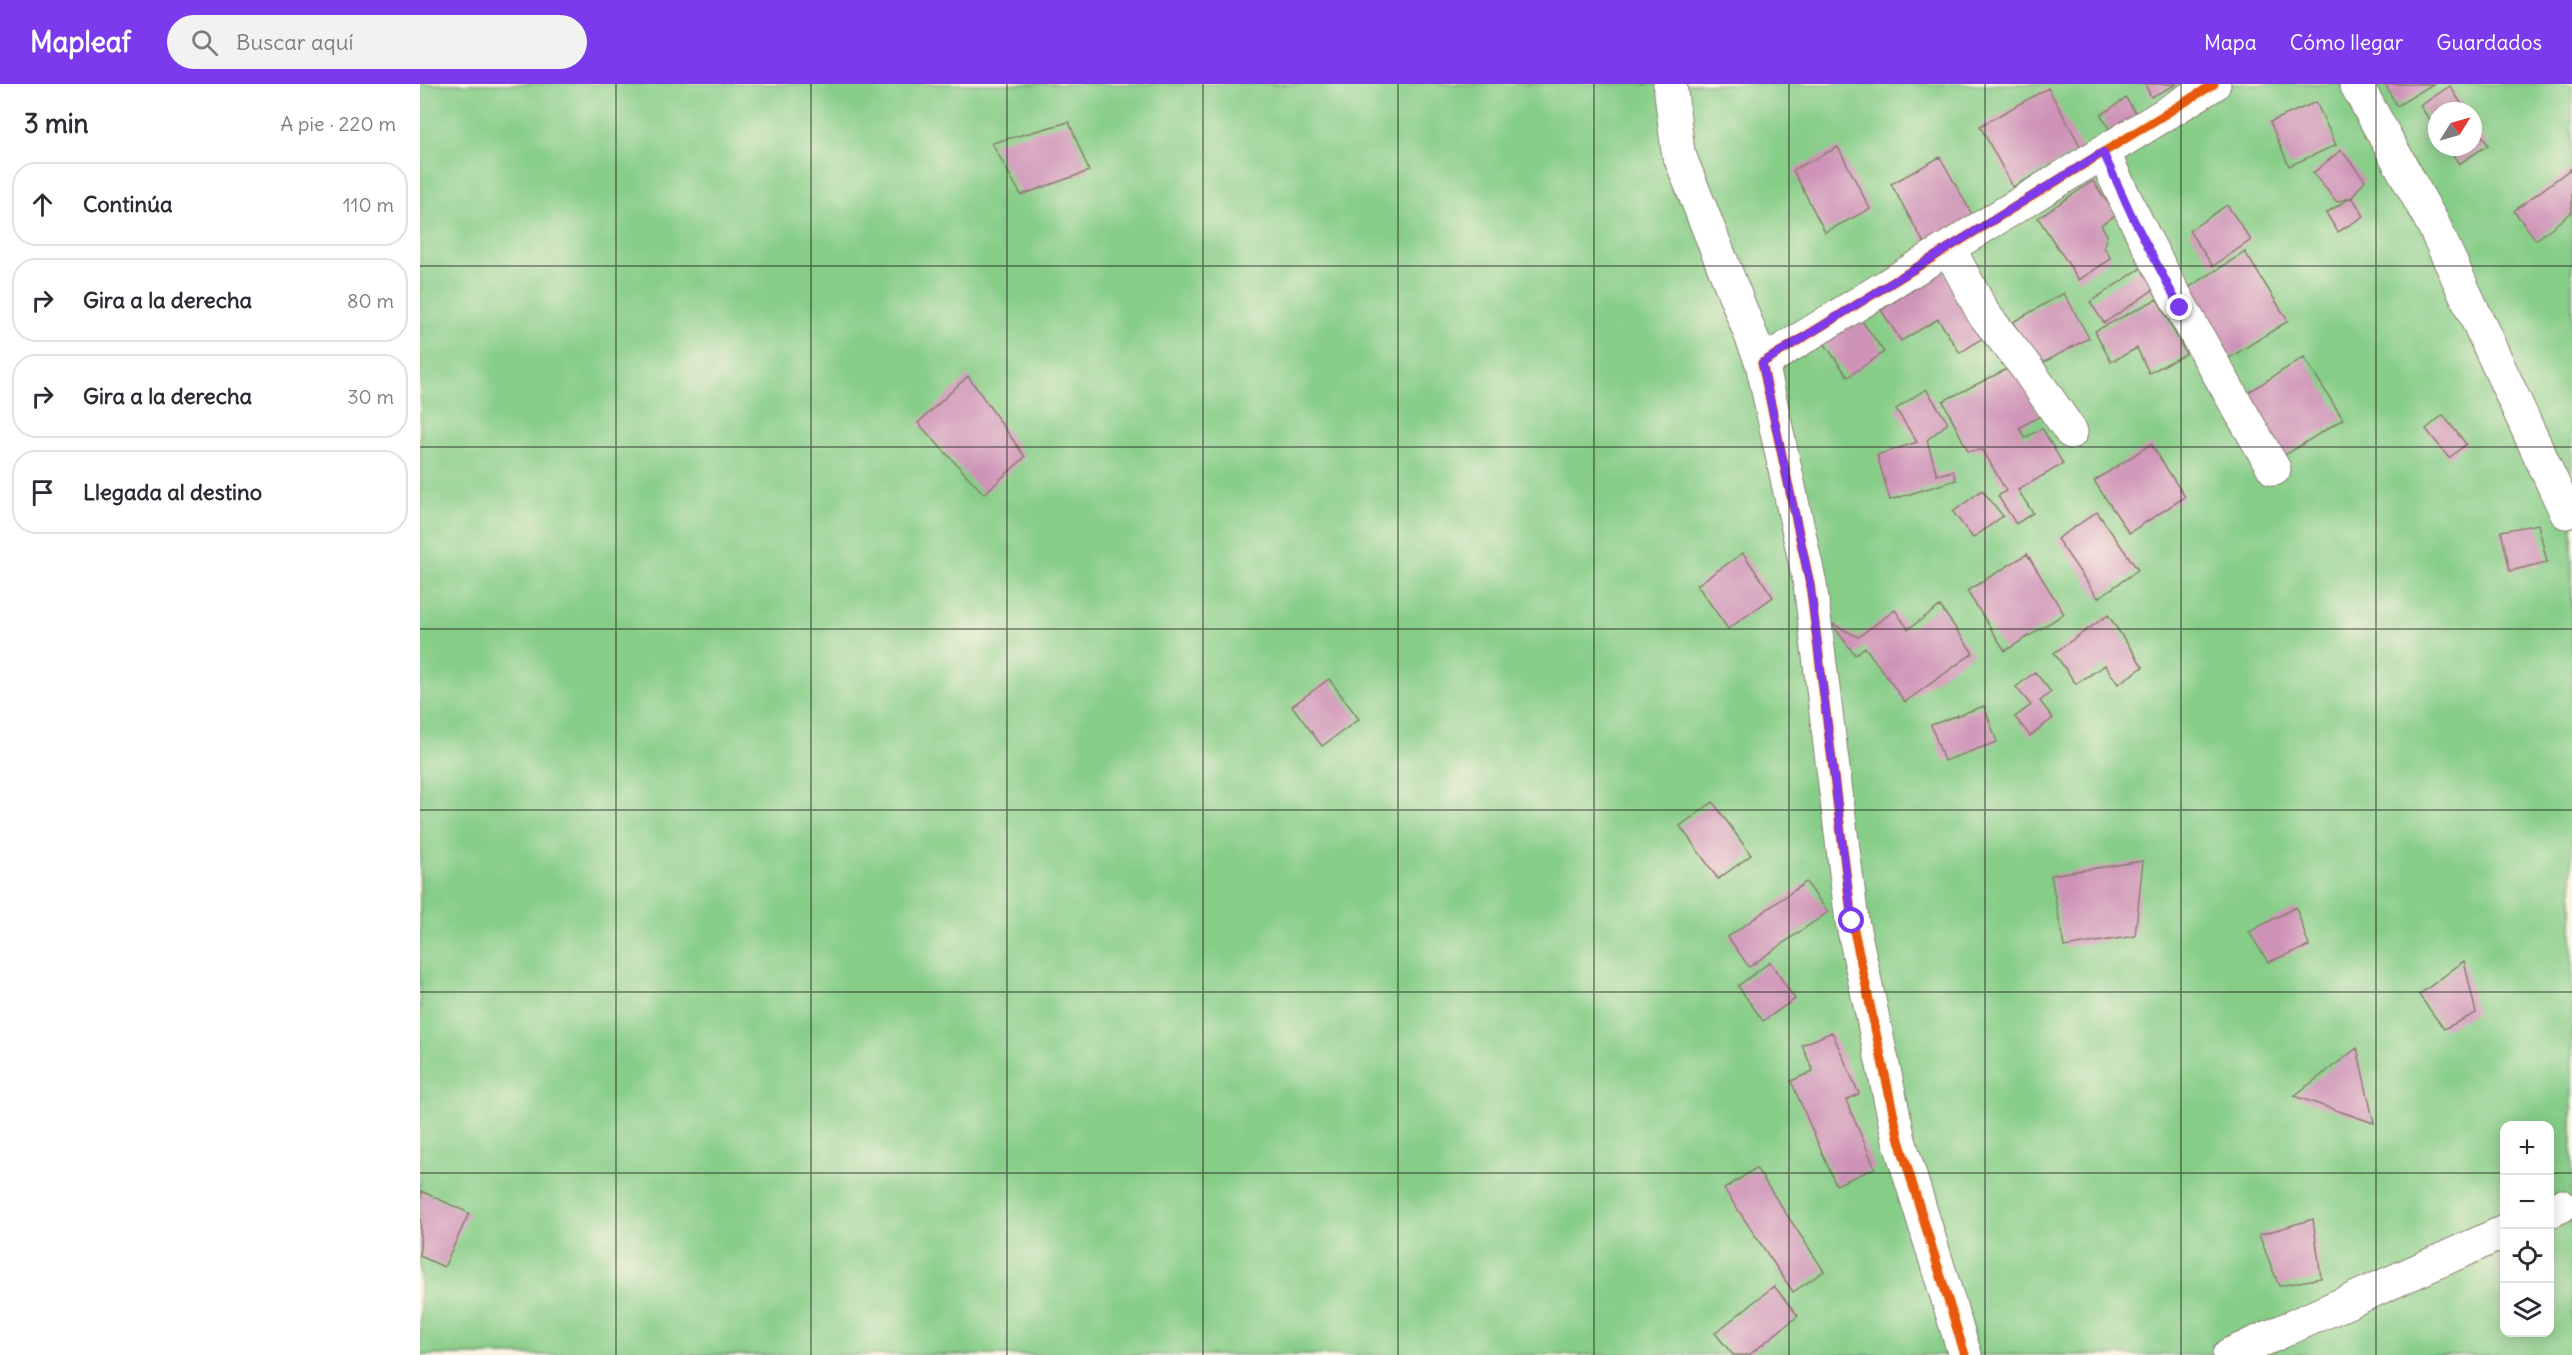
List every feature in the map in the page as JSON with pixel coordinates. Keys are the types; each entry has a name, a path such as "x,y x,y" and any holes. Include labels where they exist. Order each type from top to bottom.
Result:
{"street":[{"path":"1670,84 1678,152 1762,363 1810,584 1852,921 1899,1140 1965,1355"},
{"path":"1762,363 2214,84"},
{"path":"2356,84 2433,224 2566,512"},
{"path":"2103,152 2133,218 2180,308 2274,469"},
{"path":"1949,248 1983,313 2026,367 2071,432"},
{"path":"2229,1355 2500,1234"}],"green space":[{"path":"420,84 2572,84 2572,1355 420,1355"}],"building":[{"path":"2145,84 2177,84 2151,97"},
{"path":"2385,84 2433,84 2397,106"},
{"path":"2450,86 2460,102 2428,102 2428,117 2420,106"},
{"path":"2048,88 2082,149 2013,187 1980,126"},
{"path":"2126,98 2140,120 2114,136 2101,115"},
{"path":"2316,102 2336,145 2289,166 2270,122"},
{"path":"1069,122 1089,171 1021,195 992,143"},
{"path":"2482,136 2488,145 2482,149"},
{"path":"1838,147 1870,209 1825,232 1793,170"},
{"path":"2341,150 2365,180 2352,197 2337,202 2313,173"},
{"path":"2454,156 2471,156 2459,164"},
{"path":"1940,157 1973,216 1924,243 1891,184"},
{"path":"2572,168 2572,212 2536,240 2514,211"},
{"path":"2093,181 2116,215 2101,225 2107,235 2104,247 2111,259 2079,280 2038,218"},
{"path":"2352,197 2364,216 2338,232 2326,213"},
{"path":"2227,205 2251,240 2213,266 2189,231"},
{"path":"2245,252 2288,321 2223,362 2180,293"},
{"path":"2141,268 2156,288 2104,323 2090,302"},
{"path":"1944,270 1987,335 1960,353 1938,319 1901,341 1881,310"},
{"path":"2064,293 2089,338 2037,366 2013,322"},
{"path":"2157,299 2186,354 2149,373 2137,348 2111,362 2095,331"},
{"path":"1860,318 1884,352 1848,377 1824,343"},
{"path":"2304,357 2343,419 2282,457 2244,395"},
{"path":"2015,365 2040,416 2019,428 2025,438 2042,428 2063,464 2018,490 2033,513 2016,524 1998,496 2006,491 1983,450 1968,451 1943,401"},
{"path":"968,376 1025,457 984,494 918,423"},
{"path":"1926,389 1948,423 1927,440 1937,475 1953,471 1956,480 1890,500 1877,455 1917,442 1896,409"},
{"path":"2443,415 2466,444 2449,458 2426,429"},
{"path":"2151,444 2185,497 2129,533 2094,481"},
{"path":"1982,490 2003,516 1973,538 1953,512"},
{"path":"2097,512 2138,570 2098,598 2057,539"},
{"path":"2538,524 2547,562 2510,571 2501,531"},
{"path":"1743,553 1773,597 1728,629 1697,585"},
{"path":"2027,554 2064,614 2005,651 1967,591"},
{"path":"1940,606 1973,653 1905,702 1865,647 1855,655 1831,623 1858,637 1895,610 1908,629"},
{"path":"2108,615 2143,667 2118,684 2105,665 2076,684 2054,653"},
{"path":"2035,672 2051,692 2040,701 2053,718 2030,736 2015,717 2031,705 2016,687"},
{"path":"1329,679 1359,719 1322,746 1292,706"},
{"path":"1984,706 1997,742 1944,761 1931,725"},
{"path":"1713,802 1751,855 1718,879 1680,826"},
{"path":"2143,861 2135,936 2064,947 2051,875"},
{"path":"1806,882 1828,912 1749,967 1728,937"},
{"path":"2296,907 2309,946 2268,962 2249,932"},
{"path":"2464,961 2476,1013 2444,1029 2419,995"},
{"path":"1770,962 1795,999 1763,1021 1738,986"},
{"path":"1832,1032 1859,1094 1846,1100 1875,1168 1836,1185 1791,1081 1813,1071 1802,1045"},
{"path":"2357,1048 2374,1123 2294,1096"},
{"path":"1756,1168 1824,1271 1793,1292 1724,1189"},
{"path":"421,1191 469,1213 444,1267 420,1256"},
{"path":"2313,1219 2321,1278 2279,1286 2259,1235"},
{"path":"1774,1286 1798,1316 1749,1355 1733,1355 1715,1333"}],"cycle path":[{"path":"1965,1355 1899,1140 1852,921 1810,584 1762,363 2214,84"}],"route":[{"path":"1852,921 1810,584 1762,363 2103,152 2133,218 2180,308"}]}
